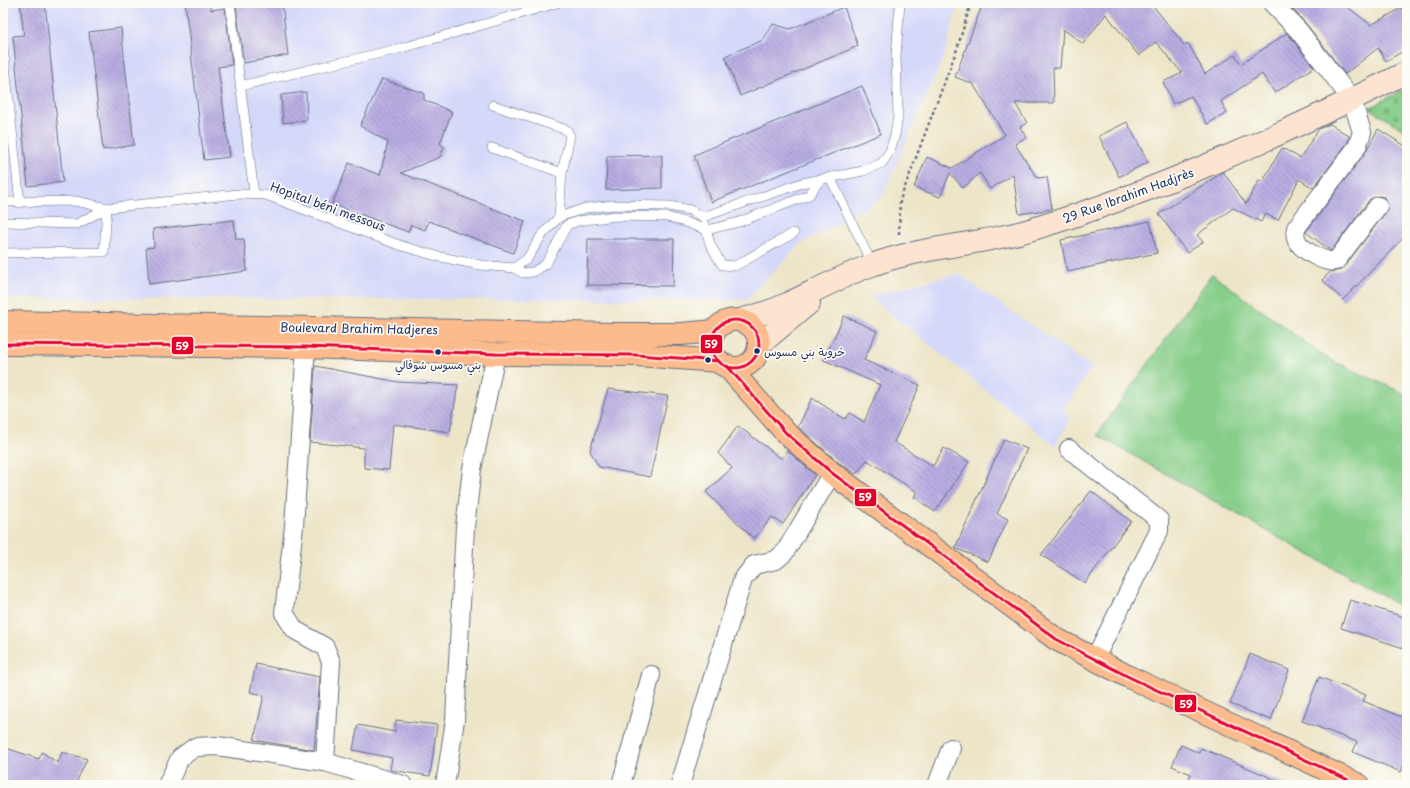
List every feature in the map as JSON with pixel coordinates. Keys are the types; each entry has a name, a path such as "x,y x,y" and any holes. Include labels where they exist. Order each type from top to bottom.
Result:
{"main road":[{"name":"29 Rue Ibrahim Hadjrès","path":"740,320 786,305 872,264 1002,238 1113,203 1185,176 1352,100 1407,72"},
{"name":"29 Rue Ibrahim Hadjrès","path":"755,353 785,322 836,281"},
{"path":"769,415 755,353 758,337 754,329 748,323 740,320 730,320 721,324 715,331 712,338 714,355 723,364 769,415 786,433 832,473 1056,639 1094,660 1359,785"},
{"name":"Boulevard Brahim Hadjeres","path":"3,322 646,335 715,331"},
{"name":"Boulevard Brahim Hadjeres","path":"3,344 306,347 496,354 637,355 723,364"},
{"path":"723,364 735,367 744,366 755,353"}],"street":[{"path":"1272,3 1299,32 1352,100 1362,132 1360,140 1296,228 1297,240 1302,246 1324,261 1336,261 1378,206"},
{"path":"306,347 294,526 284,613 295,630 325,647 331,662 325,762"},
{"path":"445,785 455,720 465,527 472,469 496,354"},
{"path":"1069,449 1159,520 1159,531 1094,660"},
{"path":"680,785 743,578 754,565 776,560 785,552 832,473"},
{"path":"621,785 651,675"},
{"path":"167,785 180,758 195,747 217,746 325,762 403,785"},
{"path":"937,785 951,748"}],"lane":[{"path":"230,3 254,194"},
{"path":"240,86 402,48 557,3"},
{"path":"703,217 802,183 863,171 882,163 890,151 895,135 898,116 896,56 900,3"},
{"path":"3,47 20,203"},
{"path":"493,105 568,130 570,136 562,173 558,217"},
{"path":"492,148 562,173"},
{"path":"830,177 872,264"},
{"path":"707,230 739,222 809,195 820,180"},
{"name":"Hopital béni messous","path":"3,202 20,203 76,201 107,208 254,194 266,195 398,245 436,256 480,265 514,268 523,273 533,272 546,264 567,225 588,218 615,216 668,217 707,230"},
{"path":"514,268 527,259 542,235 558,217 586,208 613,205 669,206 690,210 703,217 710,244 722,265 735,266 794,233"},
{"path":"3,253 104,252 107,208"},
{"name":"Hopital béni messous","path":"3,222 77,224 107,208"}],"path":[{"path":"898,258 900,200 957,49 971,3"}],"shaded area":[{"path":"3,3 958,3 945,54 881,199 801,244 745,300 3,298"},
{"path":"958,274 1092,367 1062,411 1071,418 1055,446 869,296"}],"green space":[{"path":"1407,88 1407,132 1369,108"},
{"path":"1212,274 1325,357 1407,395 1407,610 1097,435"}],"building":[{"path":"20,3 45,3 63,182 28,186 13,36 24,35"},
{"path":"185,3 210,3 211,10 225,8 232,65 218,67 230,157 204,160"},
{"path":"250,3 282,3 288,55 244,63 236,5"},
{"path":"983,3 1151,3 1184,45 1188,43 1205,74 1235,55 1241,64 1287,33 1314,67 1275,93 1262,74 1221,101 1227,113 1207,124 1191,96 1173,104 1163,82 1182,73 1156,42 1139,56 1106,14 1083,44 1063,29 1060,68 1053,68 1054,103 1015,103 1027,123 1020,127 1026,137 1015,144 1037,178 1047,177 1052,209 1019,214 1013,174 990,189 980,173 963,188 950,173 940,197 914,187 927,157 952,168 1005,135 973,84 955,77"},
{"path":"1287,3 1342,3 1371,25 1407,5 1407,49 1386,61 1378,48 1345,74 1307,25"},
{"path":"844,7 858,46 740,96 725,56 763,40 773,24 790,29"},
{"path":"121,28 134,145 103,150 89,32"},
{"path":"382,79 424,93 424,100 452,112 440,143 444,147 440,157 401,173 525,221 513,253 429,221 425,230 411,225 408,232 332,204 349,163 380,175 388,142 360,126"},
{"path":"862,86 881,134 711,202 694,155"},
{"path":"306,92 307,120 283,123 281,95"},
{"path":"1127,122 1148,162 1119,177 1099,136"},
{"path":"1330,124 1349,136 1348,142 1313,188 1299,179 1278,220 1265,214 1261,222 1233,208 1197,235 1203,242 1187,253 1159,214 1223,172 1246,204 1259,180 1262,182 1282,148 1300,158 1319,129"},
{"path":"1378,129 1407,147 1407,234 1343,300 1322,280 1330,272 1341,270 1344,267 1386,212 1388,207 1387,202 1384,197 1379,196 1370,199 1331,251 1306,232 1365,153"},
{"path":"662,155 662,188 606,190 607,156"},
{"path":"234,220 236,239 244,239 247,271 149,284 146,248 154,247 153,229"},
{"path":"1150,221 1157,253 1067,272 1061,240"},
{"path":"588,239 674,239 673,286 587,285"},
{"path":"844,316 877,331 864,360 920,385 894,442 933,466 944,448 969,462 935,512 914,497 917,492 867,460 856,474 839,463 798,427 812,398 845,419 850,413 864,422 880,385 824,360"},
{"path":"315,366 398,382 458,385 450,432 393,424 389,470 364,468 364,448 310,442"},
{"path":"608,389 668,396 650,477 599,467 590,451"},
{"path":"738,426 782,459 787,450 815,475 783,524 772,517 754,539 706,492 732,468 718,453"},
{"path":"1004,439 1027,449 997,514 1008,519 988,562 955,548"},
{"path":"1091,491 1131,521 1085,583 1041,555"},
{"path":"1350,600 1407,618 1407,649 1341,628"},
{"path":"1250,654 1289,670 1271,720 1230,704"},
{"path":"256,664 320,677 314,750 254,740 264,695 250,692"},
{"path":"1319,677 1366,695 1363,701 1407,719 1407,756 1401,772 1353,752 1357,742 1302,721"},
{"path":"396,720 437,725 430,776 390,770 392,758 353,750 358,725 395,732"},
{"path":"1181,745 1199,753 1201,748 1288,785 1186,785 1191,774 1172,766"},
{"path":"3,747 39,759 42,752 58,763 62,752 87,759 75,785 3,785"}],"transit line":[{"name":"59","path":"735,320 744,322 752,327 757,335 759,344 757,353 752,361 744,366 735,368 726,366 718,361 713,353 711,344 713,335 718,327 726,322 735,320"},
{"name":"59","path":"3,344 306,347 496,354 637,355 719,361"},
{"name":"59","path":"727,366 786,433 832,473 1056,639 1129,677 1359,785"}],"place":[{"name":"خروبة بني مسوس","path":"757,351"},
{"name":"بني مسوس شوفالي","path":"438,352"}]}
